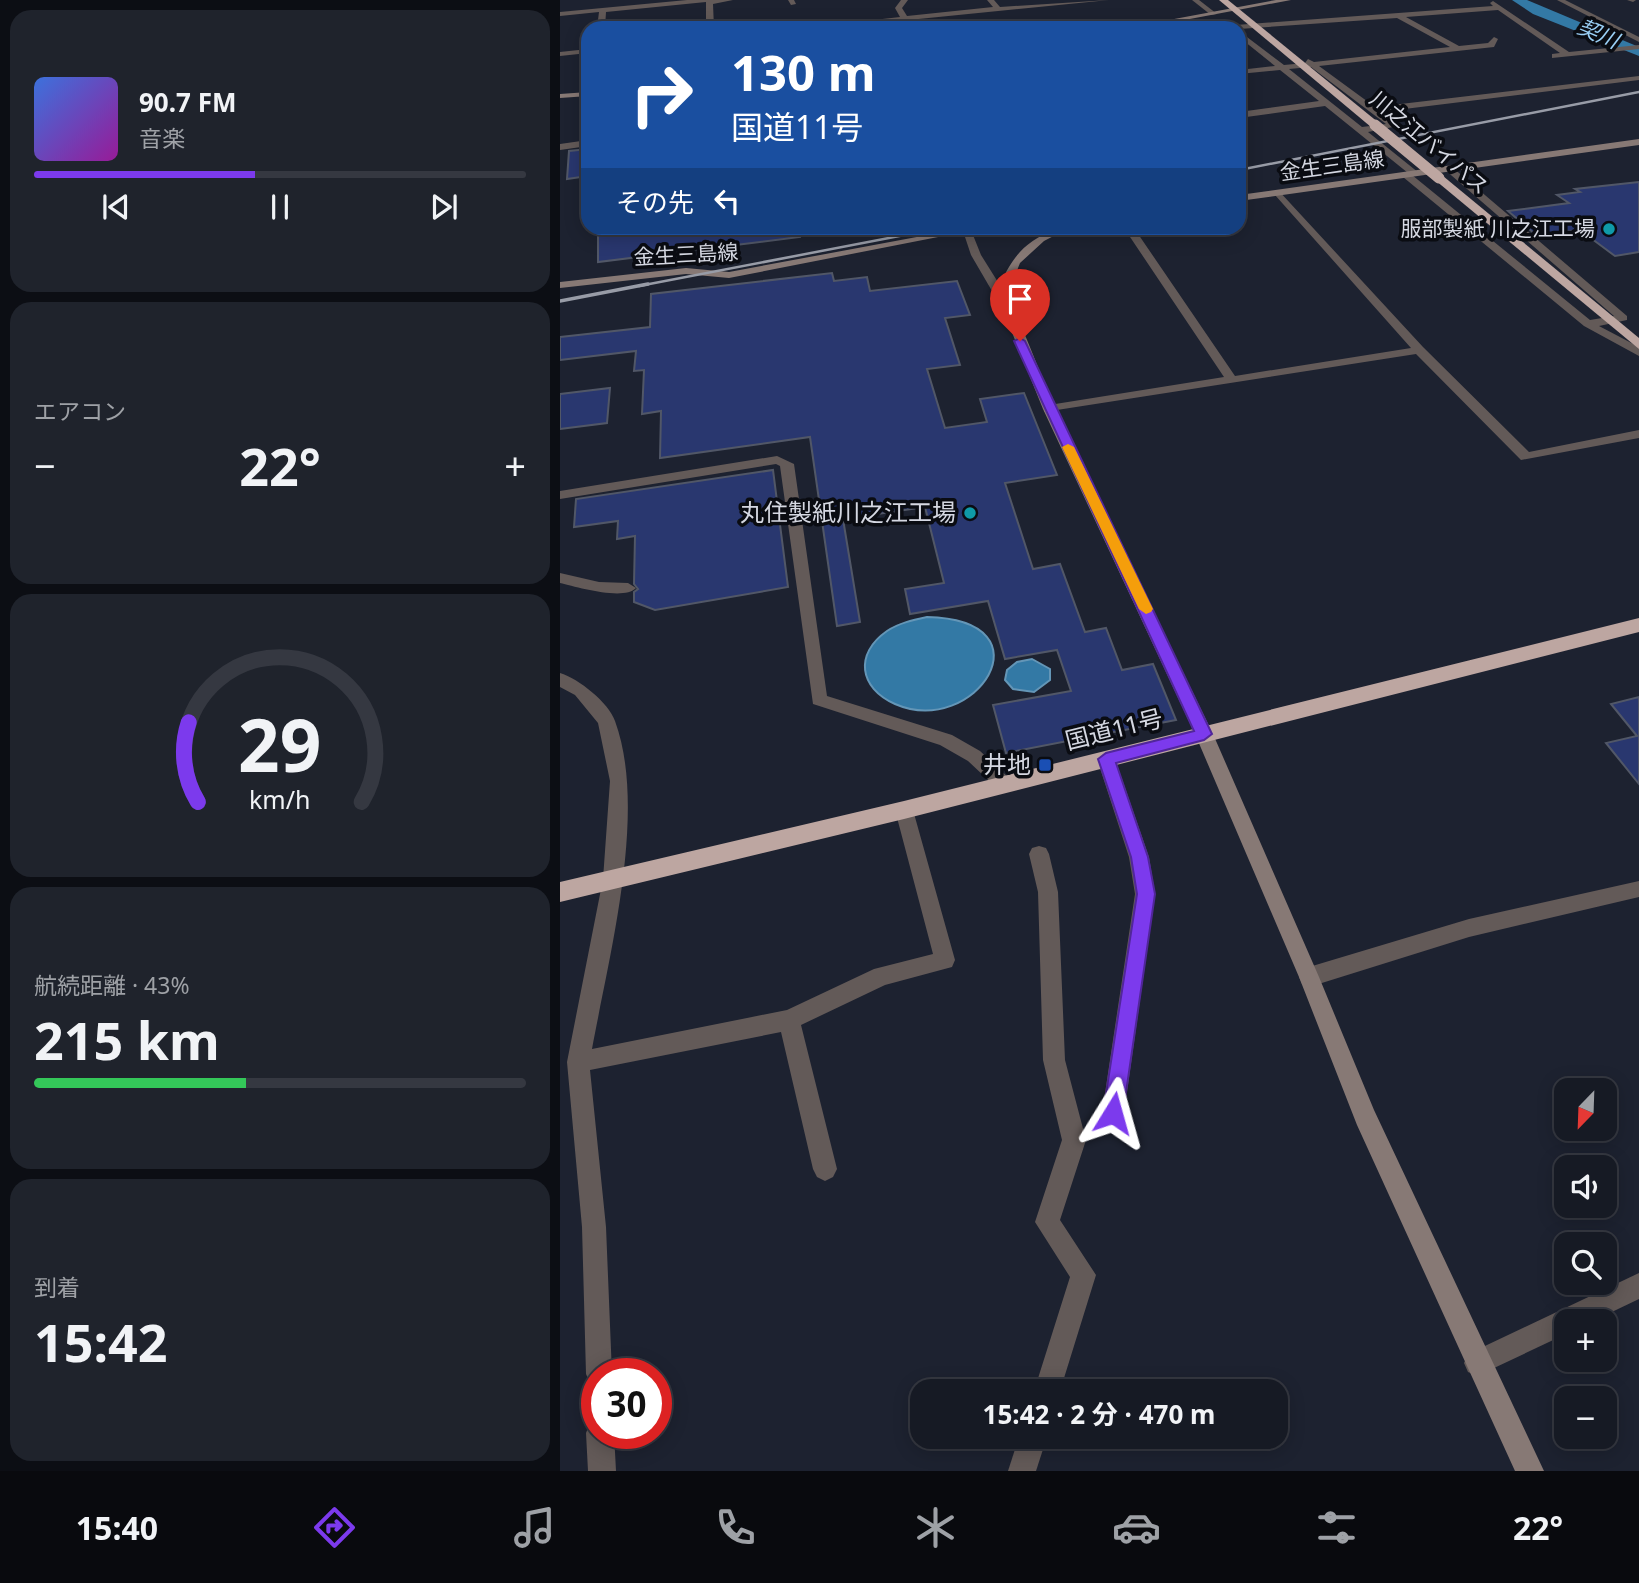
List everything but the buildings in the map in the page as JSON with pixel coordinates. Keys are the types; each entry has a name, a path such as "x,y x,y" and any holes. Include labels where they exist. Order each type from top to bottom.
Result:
{"highway":[{"name":"川之江バイパス","path":"1223,0 1287,52 1307,64 1374,125 1444,174 1617,320 1639,345"},
{"name":"国道11号","path":"560,892 904,810 1639,625"}],"street":[{"path":"560,23 561,13 603,10 631,4 730,0"},
{"path":"905,0 898,8 905,18"},
{"path":"990,0 998,9"},
{"path":"876,21 1106,0"},
{"path":"1195,0 1213,15"},
{"path":"1175,21 1288,0"},
{"path":"1560,0 1635,46"},
{"path":"709,1 710,21"},
{"path":"1491,1 1502,5 1534,34 1568,55"},
{"path":"1246,27 1502,5"},
{"path":"602,21 603,10"},
{"path":"968,12 975,20"},
{"path":"1397,15 1459,48"},
{"path":"1246,71 1491,45 1494,39"},
{"path":"1246,41 1283,68 1588,324 1639,352"},
{"path":"1552,56 1635,46"},
{"path":"560,54 581,52"},
{"path":"1307,64 1394,126 1359,131"},
{"path":"1373,110 1639,78"},
{"path":"560,96 581,94"},
{"path":"1246,114 1325,103"},
{"name":"金生三島線","path":"1246,197 1410,174 1444,174 1639,142"},
{"path":"560,147 581,144"},
{"path":"1278,193 1419,349 1526,457 1639,434"},
{"name":"金生三島線","path":"560,285 686,271 729,275 940,235"},
{"path":"968,235 975,255 1005,303"},
{"path":"1035,235 1009,273 1002,293 1005,303 1049,409 1204,734 1365,1118 1477,1363 1530,1471"},
{"path":"1134,235 1232,380"},
{"path":"1588,324 1639,315"},
{"path":"1049,409 1419,349"},
{"path":"560,495 777,460 787,464 819,700 946,740 974,756 1005,785"},
{"path":"560,578 599,587 628,588"},
{"path":"560,679 581,691 601,712 616,757 619,781 613,880 578,1062 594,1227 598,1358"},
{"path":"1106,759 1139,857 1146,894 1113,1113"},
{"path":"578,1062 789,1020 881,976 945,960 904,810"},
{"path":"1039,855 1048,892 1054,1060 1074,1140 1047,1222 1083,1275 1051,1379"},
{"path":"1308,977 1469,928 1639,889"},
{"path":"789,1020 825,1169"},
{"path":"1477,1363 1639,1286"},
{"path":"601,1449 602,1471"},
{"path":"1022,1471 1029,1449"}],"water":[{"path":"927,617 965,623 987,637 994,655 989,675 974,693 952,706 925,710 895,704 883,697 868,680 865,670 869,650 876,640 896,626"},
{"path":"1032,659 1050,669 1050,680 1034,692 1013,689 1005,680 1007,670 1017,662"}],"waterway":[{"name":"契川","path":"1518,0 1537,11 1639,52"}],"railway":[{"path":"1246,169 1639,92"},
{"path":"639,286 905,235"},
{"path":"560,301 648,284"}],"slow traffic":[{"path":"1068,447 1146,609"}],"place":[{"name":"服部製紙 川之江工場","path":"1609,229"},
{"name":"丸住製紙川之江工場","path":"970,513"},
{"name":"井地","path":"1045,765"}],"route":[{"path":"1020,341 1049,409 1141,597 1204,734 1106,759 1139,857 1146,894 1113,1113"}]}
